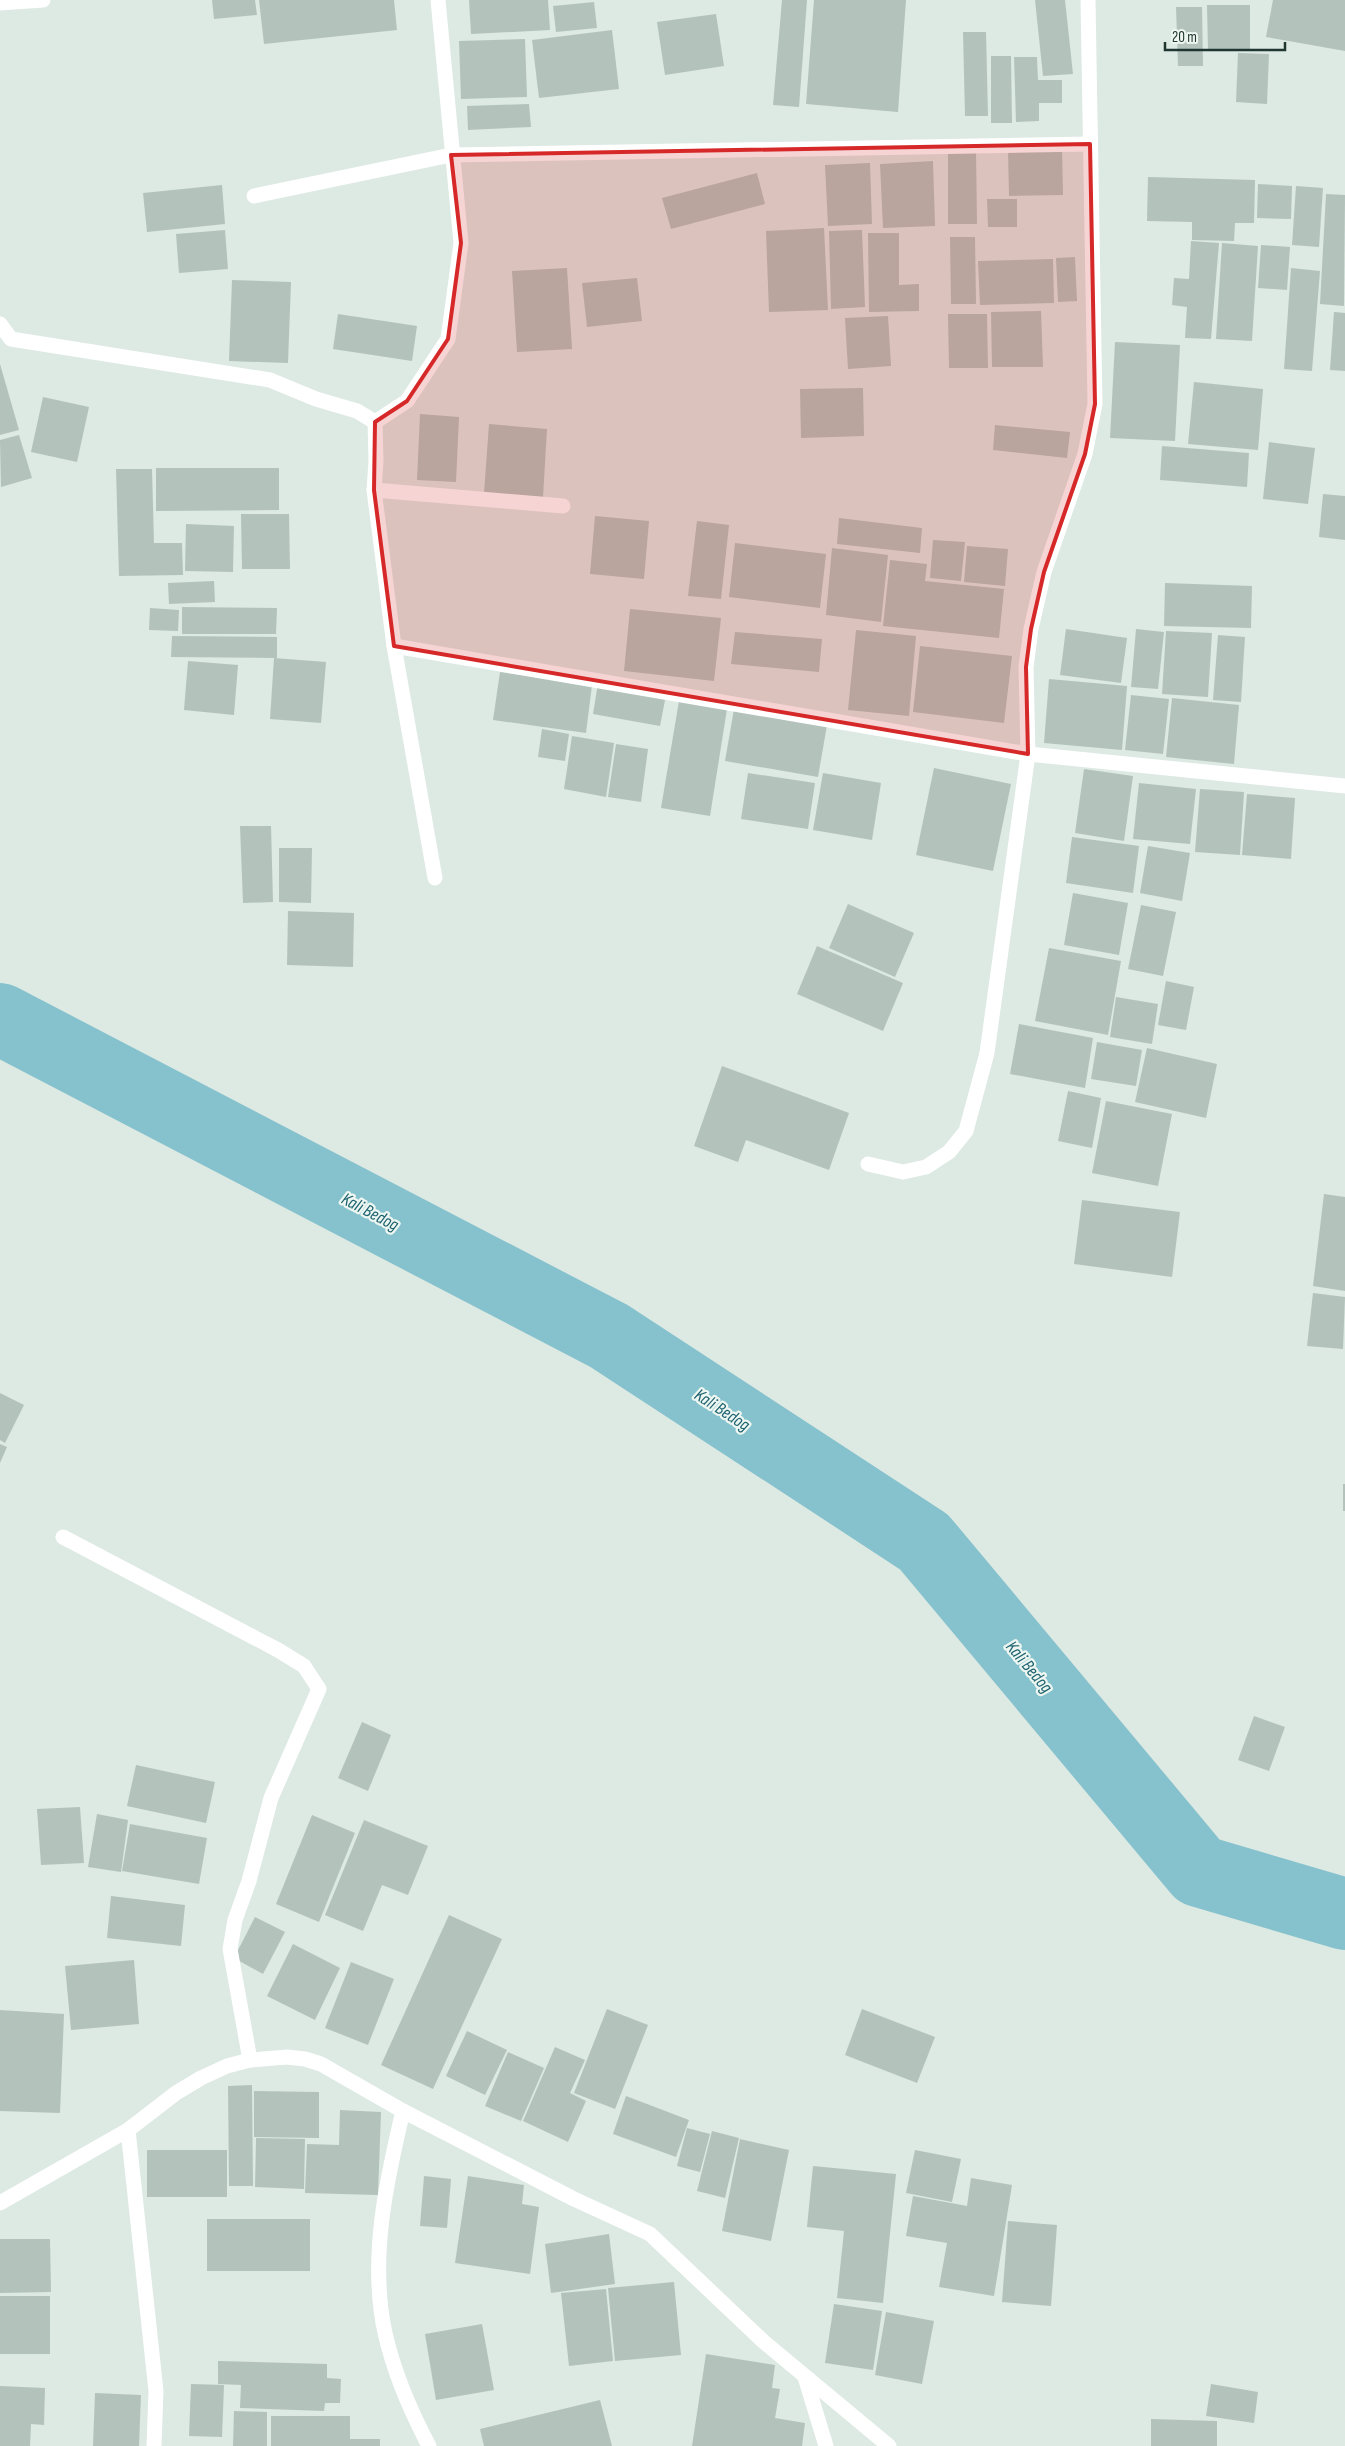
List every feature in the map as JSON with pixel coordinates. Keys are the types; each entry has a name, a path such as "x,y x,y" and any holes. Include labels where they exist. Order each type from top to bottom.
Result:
{"street":[{"path":"0,3 43,0"},
{"path":"375,422 406,401 448,339 460,243 438,0"},
{"path":"868,1164 902,1172 926,1167 949,1152 966,1131 987,1053 1028,754 1026,667 1031,629 1044,572 1085,454 1095,404 1088,0"},
{"path":"254,196 451,155 1090,144"},
{"path":"0,324 11,339 270,380 316,399 357,411 375,422"},
{"path":"375,422 376,461 374,490 394,646 435,878"},
{"path":"374,490 563,506"},
{"path":"394,646 1028,754 1345,786"},
{"path":"63,1537 278,1650 304,1666 319,1689 271,1798 249,1881 235,1920 230,1949 250,2060"},
{"path":"0,2204 128,2130 176,2093 201,2078 227,2066 250,2060 287,2057 321,2064 403,2111 574,2199 650,2234 764,2342 888,2446"},
{"path":"403,2111 388,2174 380,2250 380,2287 385,2331 394,2365 404,2395 429,2446"},
{"path":"128,2130 156,2391 154,2446"},
{"path":"805,2377 826,2446"}],"highlighted area":[{"path":"1090,144 1095,404 1085,454 1044,572 1031,629 1026,667 1028,754 394,646 374,490 375,422 407,401 448,339 461,243 451,155"}],"building":[{"path":"212,0 255,0 257,15 214,19"},
{"path":"259,0 394,0 397,30 264,44"},
{"path":"469,0 548,0 550,30 471,34"},
{"path":"782,0 807,0 799,107 773,105"},
{"path":"814,0 906,0 898,112 806,104"},
{"path":"1035,0 1065,0 1073,74 1043,76"},
{"path":"1273,0 1345,0 1345,51 1266,37"},
{"path":"594,2 597,28 556,32 553,6"},
{"path":"1207,5 1250,5 1250,51 1208,51"},
{"path":"1176,7 1202,7 1203,66 1178,66"},
{"path":"716,14 724,66 665,75 657,22"},
{"path":"612,30 619,89 539,98 532,40"},
{"path":"963,32 986,32 988,116 965,116"},
{"path":"525,39 527,97 461,99 459,41"},
{"path":"1238,53 1269,54 1267,104 1236,102"},
{"path":"991,56 1011,56 1012,123 991,123"},
{"path":"1014,57 1037,57 1038,80 1062,80 1062,103 1039,103 1039,121 1016,122"},
{"path":"529,104 531,127 468,130 467,106"},
{"path":"1008,149 1062,149 1063,195 1009,196"},
{"path":"948,151 976,151 977,224 948,224"},
{"path":"933,161 935,226 883,228 880,164"},
{"path":"870,163 872,224 828,226 825,165"},
{"path":"757,173 765,204 671,229 662,198"},
{"path":"1148,177 1255,180 1254,223 1235,223 1234,241 1192,240 1192,222 1147,221"},
{"path":"1258,184 1292,186 1291,219 1257,218"},
{"path":"222,185 225,224 147,232 143,193"},
{"path":"1296,186 1323,188 1319,247 1292,245"},
{"path":"1326,194 1345,195 1344,306 1320,304"},
{"path":"987,199 1017,199 1017,227 988,227"},
{"path":"824,228 828,310 769,312 766,231"},
{"path":"225,230 228,269 179,273 176,234"},
{"path":"862,230 865,307 831,309 829,231"},
{"path":"868,233 899,233 899,285 919,284 919,311 869,312"},
{"path":"950,237 975,237 976,304 951,304"},
{"path":"1191,241 1219,243 1211,339 1185,338 1187,307 1172,305 1174,278 1189,279"},
{"path":"1222,243 1258,246 1252,341 1216,339"},
{"path":"1261,245 1290,247 1287,290 1258,288"},
{"path":"1075,257 1077,301 1058,302 1056,258"},
{"path":"1053,259 1054,303 980,305 978,261"},
{"path":"567,268 572,349 517,352 512,271"},
{"path":"1291,268 1320,271 1312,371 1284,369"},
{"path":"637,278 642,321 587,327 582,283"},
{"path":"232,280 291,282 288,363 229,361"},
{"path":"1041,311 1043,367 992,367 991,312"},
{"path":"1334,312 1345,313 1345,371 1330,370"},
{"path":"338,314 417,326 412,361 333,349"},
{"path":"948,314 987,314 988,368 949,368"},
{"path":"888,316 891,366 848,369 845,318"},
{"path":"1115,342 1180,345 1175,441 1110,438"},
{"path":"0,364 19,430 0,435"},
{"path":"1194,382 1263,389 1258,450 1188,444"},
{"path":"863,388 864,436 801,438 800,389"},
{"path":"43,397 89,407 77,462 31,452"},
{"path":"420,414 459,417 456,482 417,480"},
{"path":"489,424 547,429 543,497 484,493"},
{"path":"995,425 1070,432 1067,458 993,450"},
{"path":"19,435 32,478 1,487 0,440"},
{"path":"1269,442 1315,448 1308,504 1263,499"},
{"path":"1162,446 1249,453 1247,487 1160,480"},
{"path":"156,468 279,468 279,510 156,511"},
{"path":"116,469 152,469 154,543 182,543 183,575 119,576"},
{"path":"1323,494 1345,496 1345,540 1319,537"},
{"path":"241,514 289,514 290,569 242,569"},
{"path":"595,516 649,521 644,579 590,574"},
{"path":"839,518 922,528 920,553 837,544"},
{"path":"697,521 729,525 721,599 688,596"},
{"path":"186,524 234,526 233,572 185,571"},
{"path":"933,540 965,542 961,581 930,578"},
{"path":"735,543 826,554 820,608 729,597"},
{"path":"967,546 1008,549 1005,586 964,582"},
{"path":"832,548 888,555 881,622 826,615"},
{"path":"890,560 927,564 925,581 1004,589 999,638 883,626"},
{"path":"214,581 215,602 169,604 168,583"},
{"path":"1165,583 1252,586 1251,628 1164,626"},
{"path":"182,607 277,608 276,634 182,634"},
{"path":"150,608 179,610 178,631 149,630"},
{"path":"630,609 721,618 714,681 624,671"},
{"path":"1066,629 1127,638 1121,683 1060,675"},
{"path":"1136,629 1164,632 1158,689 1131,687"},
{"path":"856,630 916,636 909,716 848,710"},
{"path":"1166,631 1212,633 1208,697 1162,694"},
{"path":"735,632 822,639 819,672 731,664"},
{"path":"1218,635 1245,637 1241,702 1213,700"},
{"path":"172,636 277,637 277,658 171,657"},
{"path":"920,646 1012,656 1004,723 913,712"},
{"path":"274,658 326,662 321,723 270,719"},
{"path":"188,661 238,665 234,715 184,710"},
{"path":"500,672 592,685 586,733 493,720"},
{"path":"1049,679 1127,686 1122,750 1044,743"},
{"path":"598,683 666,695 660,726 593,714"},
{"path":"1131,695 1169,699 1163,754 1125,750"},
{"path":"1172,698 1239,705 1234,764 1166,757"},
{"path":"679,701 727,709 710,816 661,808"},
{"path":"734,709 827,725 818,777 725,761"},
{"path":"542,729 569,734 565,761 538,757"},
{"path":"572,736 614,743 606,797 564,789"},
{"path":"616,744 648,749 641,802 608,797"},
{"path":"934,768 1011,784 993,871 916,855"},
{"path":"1084,769 1133,776 1124,841 1075,833"},
{"path":"748,773 815,783 808,829 741,819"},
{"path":"823,773 881,783 872,840 813,830"},
{"path":"1139,783 1196,789 1190,844 1133,839"},
{"path":"1200,789 1244,792 1240,855 1195,852"},
{"path":"1247,794 1295,798 1291,859 1242,855"},
{"path":"240,826 271,826 273,902 243,903"},
{"path":"1072,837 1139,846 1133,893 1066,883"},
{"path":"1148,846 1190,853 1182,901 1140,893"},
{"path":"279,848 312,848 311,903 279,902"},
{"path":"1073,893 1128,903 1119,955 1064,945"},
{"path":"848,904 914,933 895,977 829,948"},
{"path":"1141,905 1176,912 1163,976 1128,969"},
{"path":"288,911 354,913 353,967 287,965"},
{"path":"817,946 903,983 883,1031 797,994"},
{"path":"1049,948 1121,961 1108,1035 1035,1021"},
{"path":"1166,981 1194,987 1186,1030 1158,1025"},
{"path":"1116,997 1158,1004 1152,1044 1110,1037"},
{"path":"1019,1024 1093,1038 1085,1088 1010,1074"},
{"path":"1097,1042 1142,1050 1136,1086 1091,1079"},
{"path":"1147,1048 1217,1064 1206,1118 1135,1102"},
{"path":"722,1066 849,1113 829,1170 746,1140 738,1162 694,1146"},
{"path":"1068,1091 1101,1098 1092,1148 1058,1141"},
{"path":"1106,1101 1172,1114 1158,1186 1092,1173"},
{"path":"1324,1194 1345,1197 1345,1291 1313,1286"},
{"path":"1082,1200 1180,1212 1172,1277 1074,1264"},
{"path":"1313,1293 1345,1297 1343,1349 1307,1346"},
{"path":"0,1393 24,1405 5,1443 0,1440"},
{"path":"0,1444 7,1447 0,1463"},
{"path":"1343,1484 1345,1484 1345,1511 1343,1511"},
{"path":"1254,1716 1285,1727 1269,1771 1238,1760"},
{"path":"362,1722 391,1735 368,1791 338,1778"},
{"path":"136,1765 215,1782 206,1823 127,1806"},
{"path":"80,1807 84,1863 41,1865 37,1809"},
{"path":"97,1814 128,1820 121,1872 88,1867"},
{"path":"312,1815 355,1833 319,1922 276,1904"},
{"path":"364,1820 428,1846 408,1895 382,1885 363,1931 325,1915"},
{"path":"130,1824 207,1838 199,1884 122,1871"},
{"path":"111,1896 185,1905 181,1946 107,1938"},
{"path":"449,1915 502,1939 433,2089 381,2065"},
{"path":"255,1917 285,1932 263,1974 234,1958"},
{"path":"293,1944 340,1968 315,2020 267,1996"},
{"path":"134,1960 139,2024 71,2030 65,1966"},
{"path":"351,1962 394,1979 368,2045 325,2028"},
{"path":"607,2009 648,2025 615,2109 574,2093"},
{"path":"862,2009 935,2037 917,2083 845,2055"},
{"path":"0,2010 64,2014 60,2113 0,2111"},
{"path":"467,2031 507,2050 485,2095 446,2076"},
{"path":"555,2047 585,2060 570,2093 586,2101 568,2142 523,2121"},
{"path":"508,2052 544,2068 521,2121 485,2106"},
{"path":"252,2085 253,2186 229,2186 228,2086"},
{"path":"254,2091 319,2092 319,2138 254,2137"},
{"path":"626,2096 689,2120 676,2157 613,2134"},
{"path":"340,2110 381,2112 378,2195 305,2193 307,2144 339,2145"},
{"path":"687,2128 710,2134 700,2172 677,2166"},
{"path":"712,2131 739,2138 725,2198 697,2191"},
{"path":"256,2138 305,2139 304,2189 255,2187"},
{"path":"740,2139 789,2150 771,2241 722,2231"},
{"path":"147,2150 227,2150 227,2197 147,2197"},
{"path":"915,2150 961,2159 952,2202 906,2193"},
{"path":"813,2166 896,2174 883,2303 837,2298 844,2231 807,2227"},
{"path":"424,2176 451,2179 447,2228 420,2226"},
{"path":"468,2176 524,2185 522,2204 539,2207 530,2274 455,2263"},
{"path":"971,2178 1012,2185 994,2296 939,2287 947,2243 906,2236 913,2196 967,2206"},
{"path":"207,2219 310,2219 310,2271 207,2271"},
{"path":"1008,2221 1057,2225 1051,2306 1002,2302"},
{"path":"609,2234 615,2284 551,2293 545,2244"},
{"path":"0,2239 50,2239 51,2292 0,2293"},
{"path":"674,2282 681,2355 615,2361 608,2288"},
{"path":"606,2289 613,2361 569,2366 561,2293"},
{"path":"0,2296 50,2296 50,2354 0,2354"},
{"path":"834,2304 882,2311 873,2370 825,2363"},
{"path":"886,2312 934,2321 922,2384 875,2375"},
{"path":"482,2324 494,2390 436,2400 425,2334"},
{"path":"706,2354 775,2365 772,2388 780,2389 775,2418 805,2423 802,2446 692,2446"},
{"path":"218,2361 327,2364 327,2378 341,2379 340,2403 325,2403 324,2411 240,2408 241,2385 218,2384"},
{"path":"191,2384 224,2385 222,2437 189,2436"},
{"path":"1211,2384 1258,2392 1254,2423 1206,2416"},
{"path":"0,2386 45,2388 44,2425 31,2424 30,2446 0,2446"},
{"path":"95,2393 141,2395 139,2446 93,2446"},
{"path":"600,2400 612,2446 484,2446 480,2429"},
{"path":"234,2411 267,2412 267,2446 233,2446"},
{"path":"271,2416 350,2416 350,2439 380,2439 380,2446 271,2446"},
{"path":"1151,2419 1217,2421 1217,2446 1151,2446"}],"waterway":[{"name":"Kali Bedog","path":"0,1019 609,1336 924,1542 1199,1871 1345,1914"}]}
